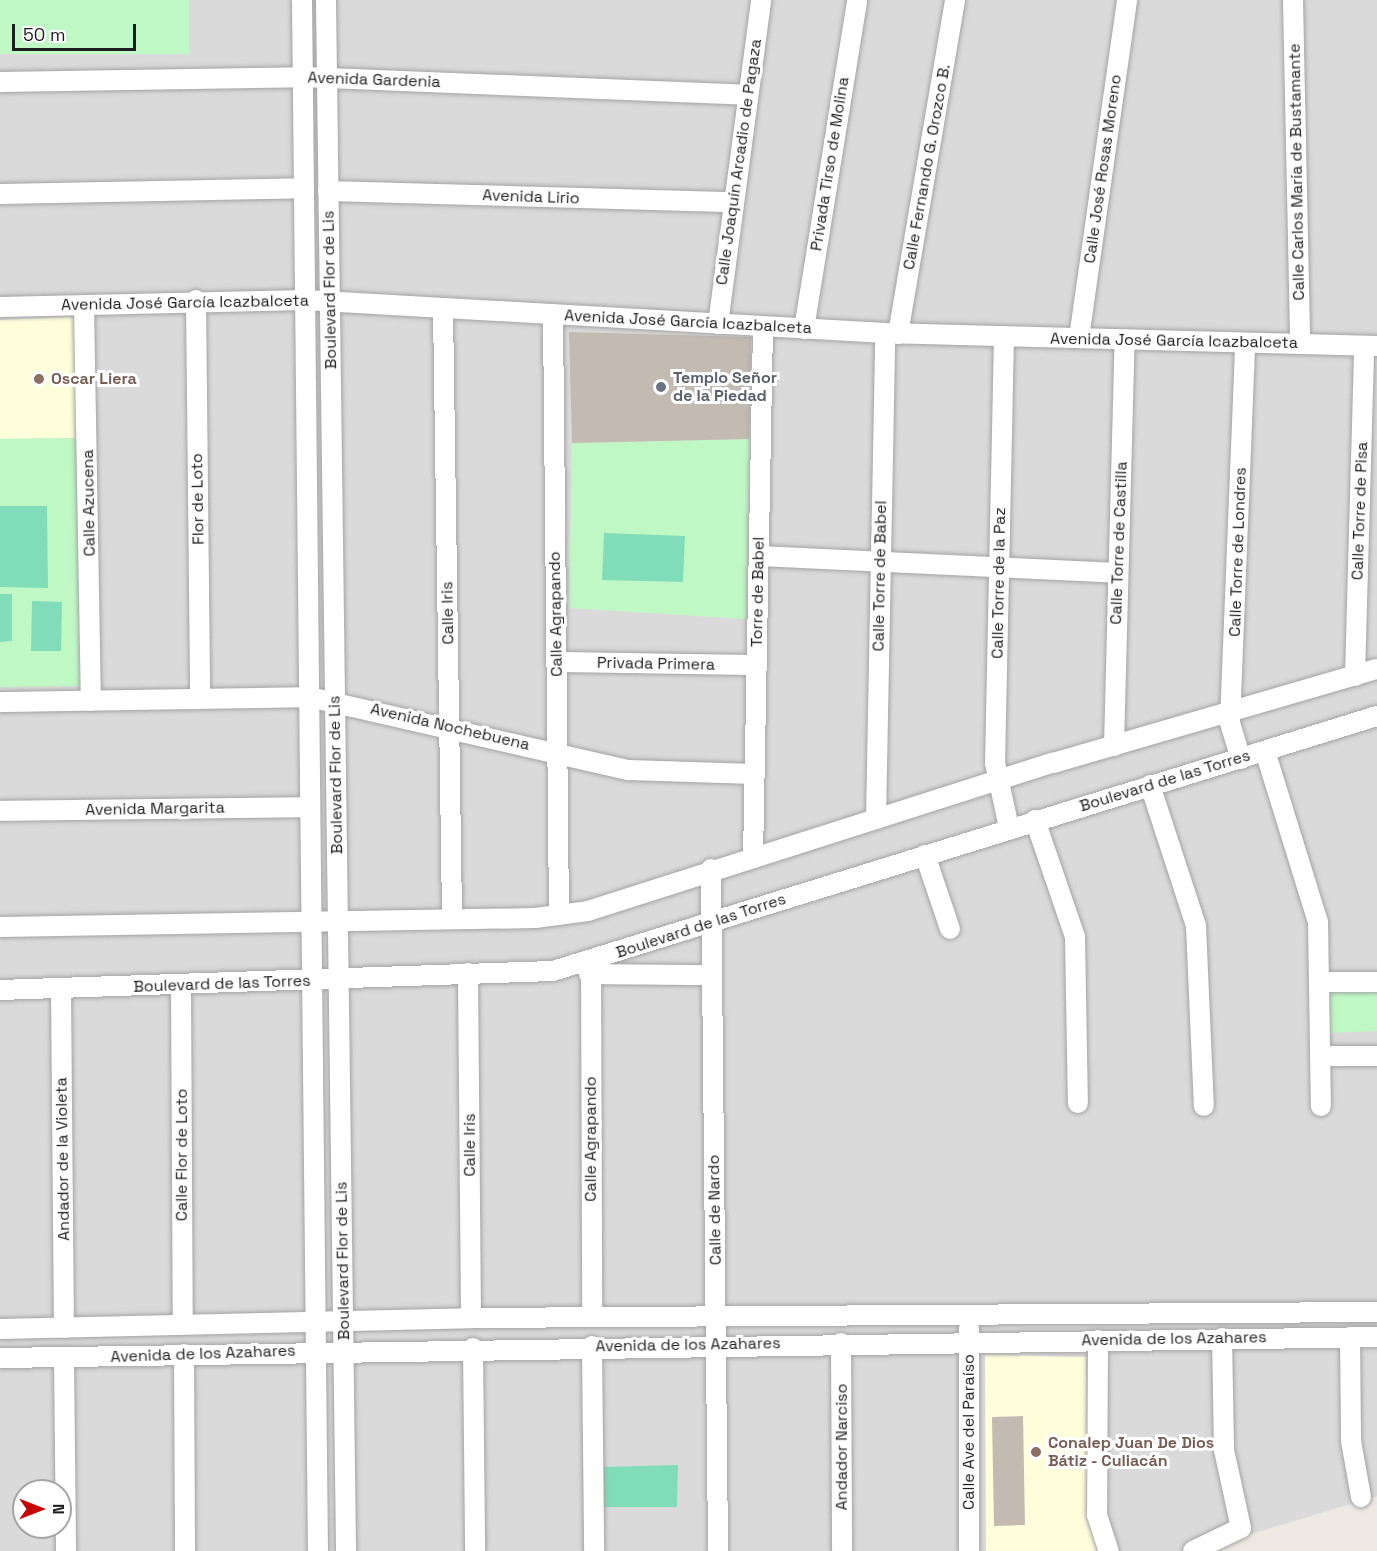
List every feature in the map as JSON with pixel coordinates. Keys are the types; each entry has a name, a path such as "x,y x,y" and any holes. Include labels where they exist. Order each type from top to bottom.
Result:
{"street":[{"name":"Boulevard Flor de Lis","path":"302,0 318,1551"},
{"name":"Boulevard Flor de Lis","path":"326,0 346,1551"},
{"name":"Calle Joaquín Arcadio de Pagaza","path":"718,324 760,0"},
{"name":"Privada Tirso de Molina","path":"804,329 856,0"},
{"name":"Calle Fernando G. Orozco B.","path":"892,334 955,0"},
{"name":"Calle José Rosas Moreno","path":"1079,339 1127,0"},
{"name":"Calle Carlos María de Bustamante","path":"1293,0 1300,344"},
{"name":"Avenida Gardenia","path":"0,82 303,77 748,95"},
{"path":"0,194 304,188"},
{"name":"Avenida Lirio","path":"328,191 734,202"},
{"name":"Avenida José García Icazbalceta","path":"0,307 84,306 196,300 305,300 892,334 1371,346"},
{"name":"Flor de Loto","path":"196,300 200,699"},
{"name":"Calle Azucena","path":"84,306 91,701"},
{"name":"Calle Iris","path":"443,308 452,918"},
{"name":"Calle Agrapando","path":"553,314 559,915"},
{"name":"Torre de Babel","path":"753,858 763,327"},
{"name":"Calle Torre de Babel","path":"876,819 881,562 892,334"},
{"name":"Calle Torre de la Paz","path":"1004,336 998,781 1009,828"},
{"name":"Calle Torre de Castilla","path":"1114,746 1125,339"},
{"name":"Calle Torre de Londres","path":"1241,759 1231,712 1245,342"},
{"name":"Calle Torre de Pisa","path":"1354,676 1371,346"},
{"path":"759,556 1119,573"},
{"name":"Privada Primera","path":"556,662 757,665"},
{"path":"0,927 338,922 559,915 753,858 1114,746 1377,669"},
{"name":"Avenida Nochebuena","path":"0,702 309,697 335,700 644,772 754,774"},
{"name":"Boulevard de las Torres","path":"0,990 312,982 468,973 528,974 590,967 710,923 1009,828 1377,716"},
{"path":"1265,751 1318,922 1321,1106"},
{"path":"1150,785 1196,926 1204,1106"},
{"name":"Avenida Margarita","path":"0,811 310,807"},
{"path":"1035,820 1075,938 1078,1103"},
{"path":"926,855 950,929"},
{"name":"Calle de Nardo","path":"711,869 718,1551"},
{"path":"590,967 711,975"},
{"name":"Calle Agrapando","path":"590,967 592,1317"},
{"name":"Calle Iris","path":"468,973 471,1318"},
{"path":"1320,982 1377,982"},
{"name":"Calle Flor de Loto","path":"181,985 183,1325"},
{"name":"Andador de la Violeta","path":"61,989 64,1328"},
{"path":"1320,1056 1377,1056"},
{"name":"Avenida de los Azahares","path":"0,1329 343,1324 471,1318 1377,1312"},
{"name":"Calle Ave del Paraíso","path":"968,1314 969,1551"},
{"path":"1350,1337 1351,1441 1361,1497"},
{"name":"Avenida de los Azahares","path":"0,1358 344,1349 1377,1337"},
{"path":"1193,1551 1241,1528 1224,1450 1222,1338"},
{"path":"1098,1340 1097,1515 1109,1551"},
{"name":"Andador Narciso","path":"841,1343 842,1551"},
{"path":"592,1346 594,1551"},
{"path":"473,1348 475,1551"},
{"path":"184,1354 185,1551"},
{"path":"64,1357 66,1551"}],"shaded area":[{"path":"0,0 1377,0 1377,1496 1195,1551 0,1551"},
{"name":"Oscar Liera","path":"76,317 79,438 0,439 0,320"},
{"name":"Conalep Juan De Dios Bátiz - Culiacán","path":"985,1355 1086,1357 1087,1514 1103,1551 986,1551"}],"green space":[{"path":"0,0 189,0 189,54 0,54"},
{"path":"79,438 83,686 0,687 0,439"},
{"path":"750,439 745,619 569,608 572,443"},
{"path":"0,506 47,506 48,588 0,587"},
{"path":"604,533 685,536 683,582 602,580"},
{"path":"0,594 12,594 12,641 0,642"},
{"path":"32,601 62,602 61,651 31,651"},
{"path":"1377,985 1377,1031 1328,1033 1329,986"},
{"path":"678,1465 677,1507 602,1507 601,1467"}],"building":[{"name":"Templo Señor de la Piedad","path":"569,332 751,337 749,439 572,443"},
{"path":"1023,1416 1025,1525 994,1526 992,1417"}],"place":[{"name":"Oscar Liera","path":"39,379"},
{"name":"Templo Señor de la Piedad","path":"661,387"},
{"name":"Conalep Juan De Dios Bátiz - Culiacán","path":"1036,1452"}]}
